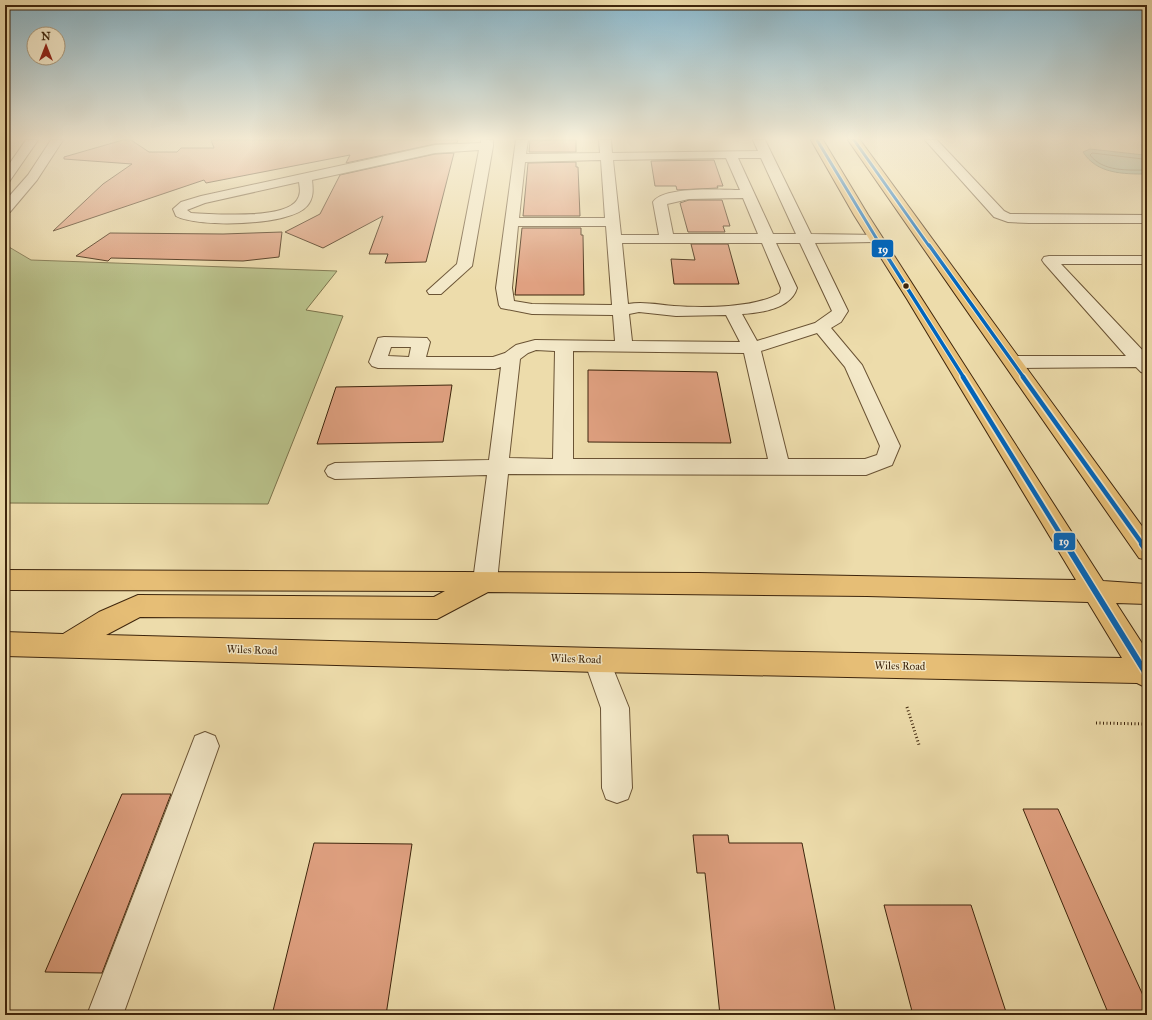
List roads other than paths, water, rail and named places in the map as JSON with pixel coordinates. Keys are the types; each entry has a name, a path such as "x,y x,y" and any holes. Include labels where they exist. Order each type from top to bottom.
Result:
{"main road":[{"path":"845,188 875,238 919,306 1146,672"},
{"path":"888,188 1147,551"},
{"path":"5,580 486,581 1036,588 1147,594"},
{"path":"66,646 108,620 138,606 437,608 486,581"},
{"name":"Wiles Road","path":"5,644 597,660 1146,672"}],"street":[{"path":"5,209 24,188"},
{"path":"260,188 201,200 186,205 180,209 181,213 188,217 271,218 290,213 301,205 307,194 306,188"},
{"path":"435,291 464,266 479,188"},
{"path":"517,188 504,288 507,305 532,309 621,310 639,307 676,310 754,309 778,302 787,296 789,288 744,188"},
{"path":"610,188 624,346"},
{"path":"416,363 495,363 511,357 522,349 535,345 752,348 821,327 835,318 840,311 782,188"},
{"path":"974,188 998,214 1008,218 1147,219"},
{"path":"667,239 660,208 660,202 665,198 679,195 747,194"},
{"path":"513,222 613,222"},
{"path":"614,239 875,238"},
{"path":"1145,363 1049,260 1147,260"},
{"path":"731,310 752,348 780,467"},
{"path":"335,471 477,469 498,466 866,467 885,460 890,446 853,365 821,327"},
{"path":"564,345 564,466"},
{"path":"486,581 511,357"},
{"path":"1013,362 1145,363"},
{"path":"597,660 615,708 617,788"},
{"path":"105,1015 204,746"}]}
